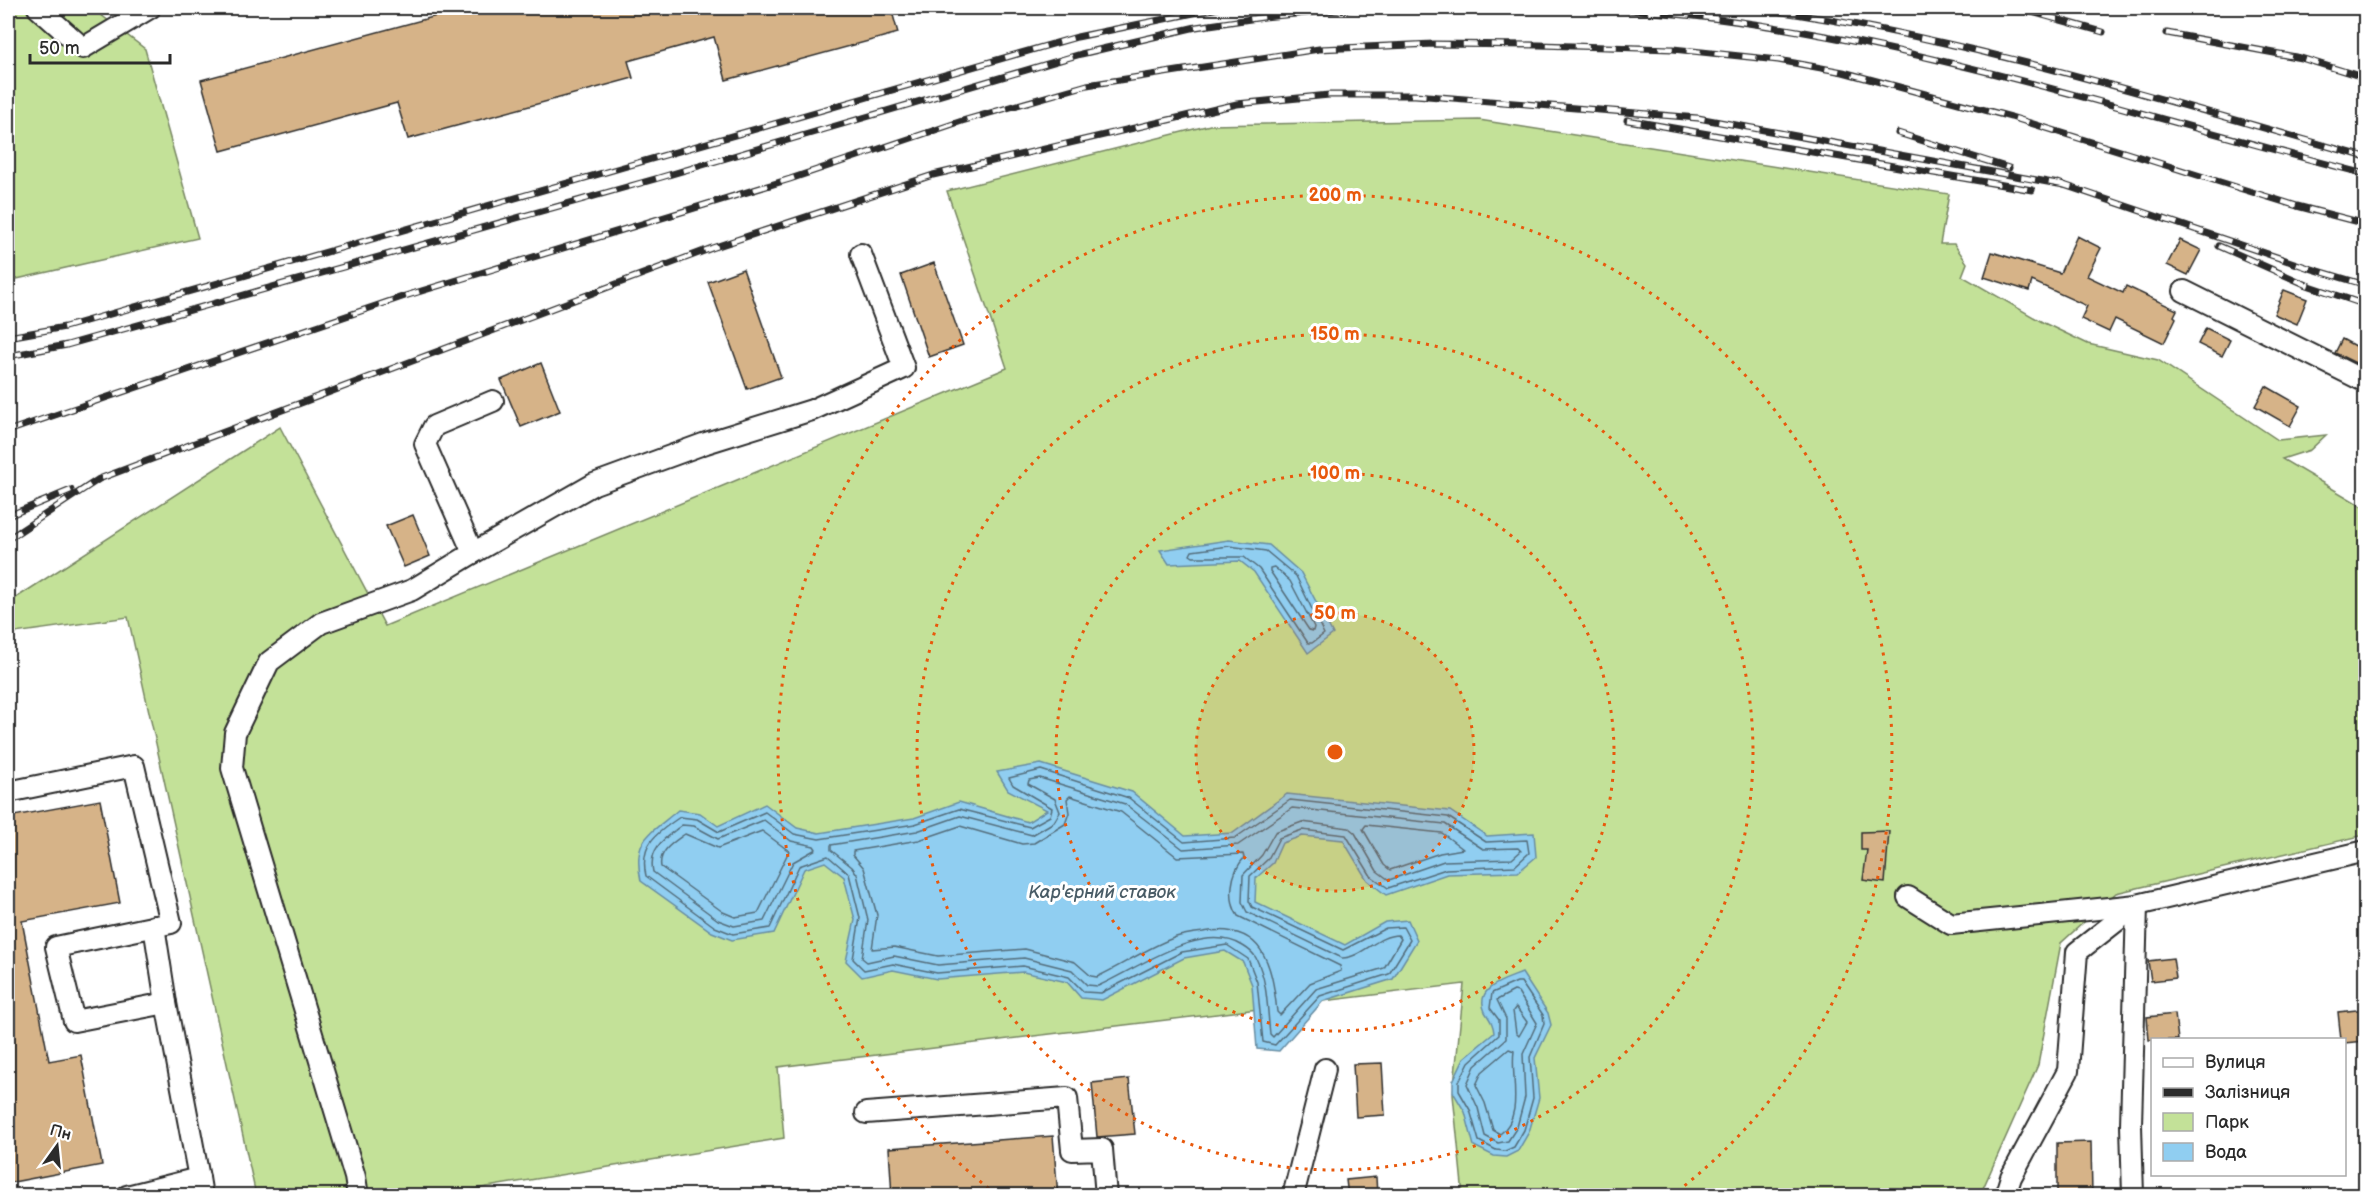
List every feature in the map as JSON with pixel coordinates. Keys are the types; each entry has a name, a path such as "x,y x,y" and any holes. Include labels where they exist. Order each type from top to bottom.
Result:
{"street":[{"path":"38,8 83,48 150,8"},
{"path":"358,1196 355,1177 232,768 235,733 270,662 321,623 412,590 594,484 706,443 812,410 904,368 861,254"},
{"path":"2184,291 2366,382"},
{"path":"473,553 426,444 434,426 493,401"},
{"path":"8,792 134,766 171,923 56,947 74,1021 166,1003"},
{"path":"1908,897 1952,924 2137,905 2366,851"},
{"path":"2005,1196 2011,1177 2068,1071 2077,952 2137,905"},
{"path":"2133,1196 2131,1125 2137,905"},
{"path":"127,1196 201,1187 166,1003 154,926"},
{"path":"1293,1196 1324,1069"},
{"path":"866,1113 1067,1098 1072,1150 1102,1149 1106,1196"}],"green space":[{"path":"8,8 92,8 145,49 198,238 8,281"},
{"path":"1479,120 1949,194 1940,244 1954,244 1967,263 1962,276 2044,323 2088,344 2158,360 2278,440 2326,435 2310,450 2282,459 2365,508 2365,835 2116,893 2061,943 2038,1065 1980,1195 1463,1195 1453,1095 1464,984 778,1067 784,1138 439,1195 256,1195 128,617 8,634 8,603 280,427 385,626 1007,368 947,191 1210,125"}],"water":[{"path":"1229,540 1269,545 1301,573 1333,634 1308,653 1254,572 1240,561 1169,564 1160,550"},
{"name":"Кар'єрний ставок","path":"1041,764 1132,792 1185,836 1233,833 1287,794 1450,811 1487,836 1534,833 1536,857 1518,872 1447,874 1386,895 1367,880 1343,840 1302,836 1282,843 1273,863 1256,878 1255,902 1345,945 1385,922 1408,920 1417,940 1393,979 1323,1001 1279,1051 1257,1049 1252,985 1243,962 1225,951 1184,958 1102,1000 1081,998 1067,982 1023,972 937,979 893,970 862,977 846,961 855,920 844,877 825,862 804,869 774,933 732,940 712,932 641,881 639,856 645,839 678,810 700,813 718,826 765,804 797,828 819,833 914,818 959,802 1028,822 1047,810 1008,790 997,772"},
{"path":"1522,973 1548,1013 1551,1025 1535,1058 1539,1098 1529,1132 1518,1151 1506,1157 1494,1156 1474,1146 1465,1112 1453,1092 1453,1081 1464,1058 1494,1033 1483,1003 1487,991 1500,982"}],"building":[{"path":"466,8 707,8 709,14 732,8 891,8 898,33 726,80 714,37 628,61 633,78 408,139 397,103 221,151 201,80"},
{"path":"2077,236 2101,248 2087,276 2123,293 2126,286 2177,310 2174,316 2176,318 2164,343 2115,319 2109,332 2081,319 2087,306 2032,281 2029,291 1984,277 1992,252 2060,273"},
{"path":"2180,240 2201,250 2188,275 2167,265"},
{"path":"934,263 963,345 929,357 901,275"},
{"path":"743,269 781,377 747,389 708,282"},
{"path":"2284,290 2307,299 2297,324 2274,314"},
{"path":"2206,328 2230,340 2222,356 2198,344"},
{"path":"2342,339 2366,352 2366,368 2335,353"},
{"path":"541,363 560,411 521,427 501,380"},
{"path":"2266,386 2301,406 2290,426 2255,406"},
{"path":"413,515 430,556 404,567 386,526"},
{"path":"100,800 120,903 22,921 49,1061 81,1055 102,1165 8,1183 8,817"},
{"path":"1889,831 1885,883 1863,880 1867,850 1861,850 1861,832"},
{"path":"2173,958 2176,978 2151,981 2148,961"},
{"path":"2366,1009 2366,1041 2346,1043 2346,1038 2341,1038 2338,1012"},
{"path":"2175,1014 2178,1038 2151,1038 2149,1040 2147,1017"},
{"path":"1382,1063 1385,1115 1356,1117 1353,1064"},
{"path":"1129,1079 1135,1134 1097,1137 1092,1083"},
{"path":"1053,1136 1058,1196 892,1196 889,1148"},
{"path":"2091,1142 2092,1196 2057,1196 2057,1143"},
{"path":"1376,1177 1377,1196 1348,1196 1346,1180"}],"railway":[{"path":"8,337 65,327 1077,37 1218,8"},
{"path":"8,356 67,345 655,179 1081,54 1196,27 1264,17 1359,8"},
{"path":"1592,8 1691,16 1789,29 1886,48 2078,96 2366,174"},
{"path":"1755,8 1832,20 1986,53 2139,93 2366,157"},
{"path":"2017,8 2103,32"},
{"path":"2167,33 2301,58 2366,78"},
{"path":"8,431 405,296 790,179 962,121 1087,85 1319,49 1434,44 1539,45 1673,49 1778,60 1843,72 2011,117 2297,206 2366,224"},
{"path":"8,539 99,479 712,248 933,175 1237,104 1329,95 1415,95 1698,118 2064,185"},
{"path":"1627,120 2032,190"},
{"path":"1898,133 2009,168"},
{"path":"2058,183 2366,285"},
{"path":"2219,246 2307,285 2366,305"},
{"path":"8,516 71,490"}]}
